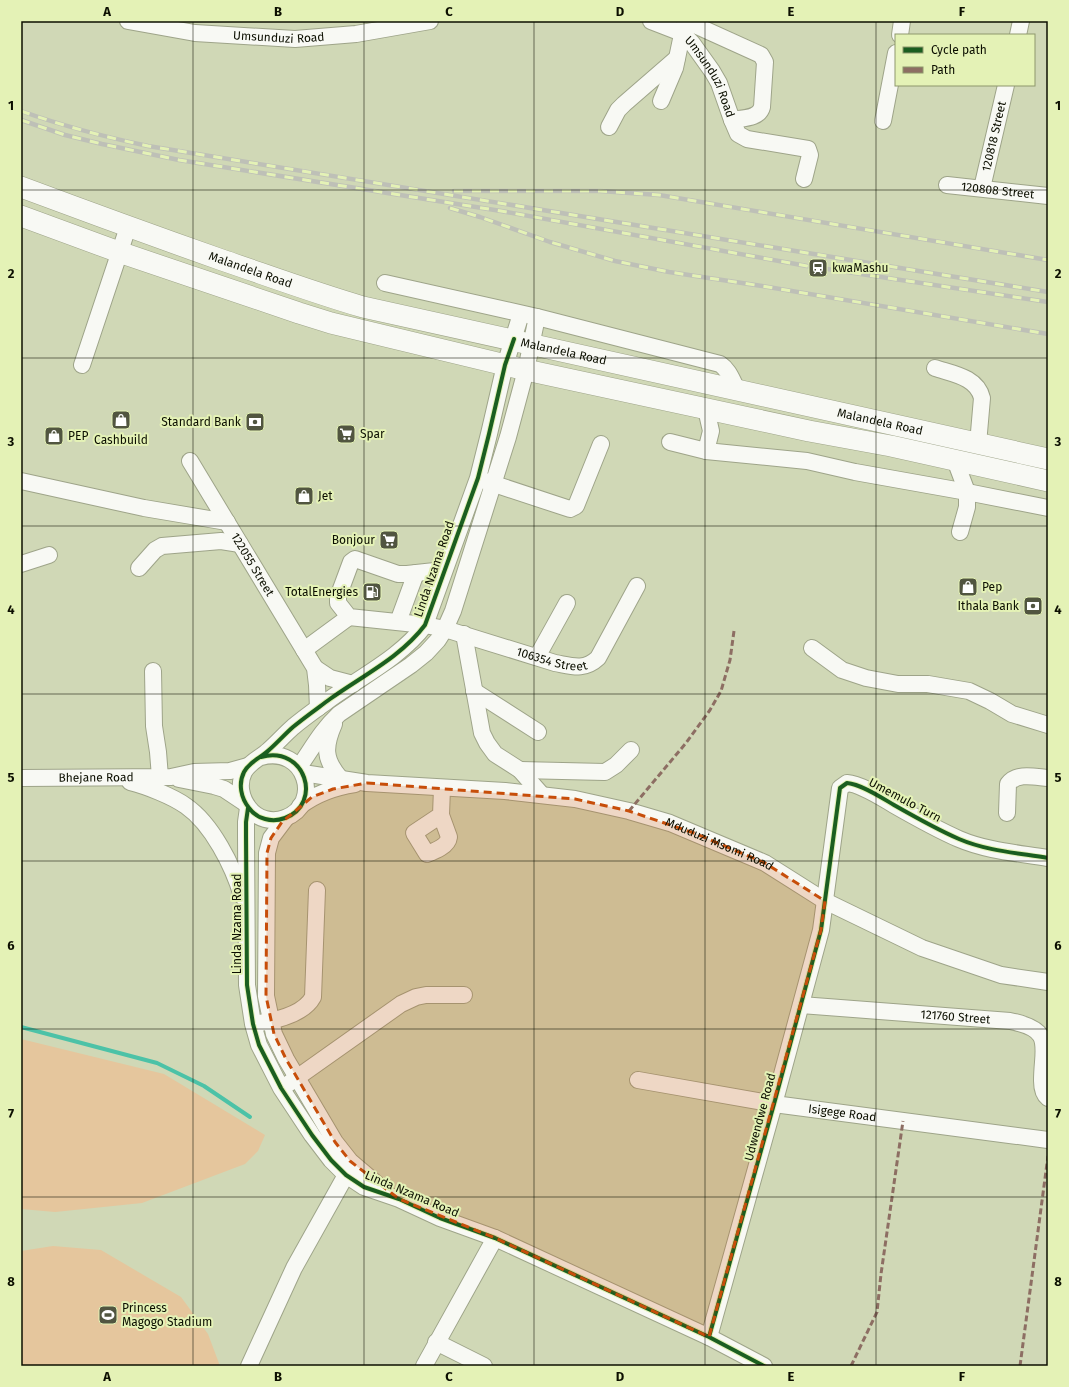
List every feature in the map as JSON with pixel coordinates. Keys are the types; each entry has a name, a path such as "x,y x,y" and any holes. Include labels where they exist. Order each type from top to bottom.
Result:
{"main road":[{"name":"Malandela Road","path":"21,187 128,227 321,294 363,307 522,341 1048,459"},
{"name":"Malandela Road","path":"21,216 119,252 325,321 526,370 809,431 892,446 1048,481"}],"street":[{"name":"Umsunduzi Road","path":"128,21 195,33 295,39 356,34 430,21"},
{"name":"Umsunduzi Road","path":"650,21 684,25 755,51 761,55 765,62 761,112 756,116 732,120 719,83 692,43 684,25"},
{"path":"900,34 902,21"},
{"path":"1018,34 1021,21"},
{"name":"Umsunduzi Road","path":"661,101 675,68 684,25"},
{"path":"608,127 618,110 624,104 677,58"},
{"path":"883,120 895,58"},
{"name":"120818 Street","path":"982,188 1006,86"},
{"path":"732,120 738,134 748,139 808,149 810,155 804,180"},
{"name":"120808 Street","path":"947,185 1048,196"},
{"path":"82,365 128,227"},
{"path":"385,283 529,316 720,364 729,372 737,389"},
{"path":"301,770 322,731 339,714 411,665 426,653 438,640 445,628 453,611 508,437 526,370 522,341 529,316"},
{"name":"Linda Nzama Road","path":"261,756 318,708 397,654 425,625 478,478 505,365 522,341"},
{"path":"935,368 969,379 980,391 982,398 978,444"},
{"path":"706,409 711,431 706,451"},
{"path":"711,431 731,414"},
{"path":"670,442 706,451 807,461 855,472 1048,508"},
{"path":"478,478 570,509 574,508 601,444"},
{"path":"955,460 967,492 967,507 960,532"},
{"name":"122055 Street","path":"190,461 315,668 318,708"},
{"path":"21,481 144,508 227,522"},
{"path":"139,568 155,550 162,546 221,541 240,544"},
{"path":"450,554 469,560"},
{"path":"21,564 49,555"},
{"path":"304,650 349,617 338,603 338,597 350,562 353,560 355,559 398,574 444,570"},
{"path":"398,622 416,573"},
{"name":"106354 Street","path":"349,617 445,628 537,657 573,666 586,666 598,658 638,586"},
{"path":"537,657 567,603"},
{"path":"464,634 482,732 487,743 495,754 520,770 542,796"},
{"path":"812,648 842,670 866,678 898,684 928,684 969,691 1012,714 1048,725"},
{"path":"377,667 386,682"},
{"name":"122055 Street","path":"315,668 330,678 352,684"},
{"path":"153,671 154,726 158,752 166,777"},
{"path":"474,691 538,732"},
{"path":"339,714 328,740 327,748 328,757 332,768 340,778"},
{"path":"520,770 604,772 616,765 631,750"},
{"path":"275,754 294,762 301,770 306,786 304,799 294,813 286,818 273,820 254,814 241,795 240,787 244,773 248,766 261,756 275,754"},
{"name":"Bhejane Road","path":"21,778 166,777 194,772 230,771 248,766"},
{"name":"Mduduzi Msomi Road","path":"301,770 367,783 506,792 575,799 629,811 670,823 765,863 825,901 922,948 1001,975 1048,982"},
{"path":"1007,813 1008,784 1010,781 1020,776 1048,778"},
{"path":"108,777 145,786 186,806 197,815 211,833 233,871 242,896 246,917"},
{"name":"Bhejane Road","path":"166,777 224,789 247,805"},
{"name":"Mduduzi Msomi Road","path":"300,806 312,797 333,789 367,783"},
{"name":"Umemulo Turn","path":"825,901 840,788 847,784 872,793 930,826 966,842 980,847 1048,858"},
{"path":"441,815 442,788"},
{"name":"Linda Nzama Road","path":"247,805 247,985 253,1024 259,1045 281,1088 312,1135 331,1160 346,1175 364,1187 400,1199 440,1218 495,1238 709,1337 764,1366"},
{"name":"Linda Nzama Road","path":"286,818 271,838 267,853 266,996 274,1034 296,1078 335,1142 350,1161 371,1180 400,1199"},
{"path":"253,1024 271,1021 296,1013 311,1002 313,997 317,890"},
{"name":"Udwendwe Road","path":"709,1337 821,930 825,901"},
{"path":"281,1088 401,1004 416,996 464,995"},
{"name":"121760 Street","path":"801,1005 1010,1021 1026,1024 1037,1030 1042,1037 1044,1044 1042,1088 1048,1098"},
{"name":"Isigege Road","path":"638,1080 774,1104 1048,1140"},
{"path":"249,1366 294,1268 346,1175"},
{"path":"424,1366 495,1238"},
{"path":"436,1342 484,1366"}],"highlighted area":[{"path":"367,783 575,799 629,811 694,833 765,863 825,901 821,930 709,1337 495,1238 399,1199 350,1161 335,1142 286,1059 274,1034 266,996 267,853 271,838 282,822 312,797 333,789"}],"shaded area":[{"path":"21,1039 164,1074 265,1135 258,1151 245,1164 142,1203 55,1212 21,1209"},
{"name":"Princess Magogo Stadium","path":"53,1246 101,1250 181,1297 208,1334 220,1366 21,1366 21,1251"}],"waterway":[{"path":"21,1027 157,1063 204,1086 250,1117"}],"railway":[{"path":"21,111 84,131 148,146 1048,292"},
{"path":"21,120 65,135 179,160 501,211 807,266 1048,302"},
{"path":"454,191 600,191 659,195 1048,260"},
{"path":"450,208 550,242 615,261 669,272 1048,334"}],"marked path":[{"path":"629,811 686,743 710,710 721,691 730,660 734,631"},
{"path":"851,1366 877,1312 903,1121"},
{"path":"1020,1366 1048,1156"}],"cycle path":[{"path":"261,757 277,756 289,760 298,767 304,778 306,789 304,801 297,811 285,818 270,820 260,817 252,812 244,800 241,791 241,781 246,768 266,753 302,720 405,647 425,625 478,478 505,365 514,339"},
{"path":"709,1337 821,930 840,788 847,783 859,786 934,827 970,843 1003,851 1048,858"},
{"path":"248,808 246,822 247,985 253,1024 259,1045 281,1088 312,1135 331,1160 346,1175 364,1187 399,1199 440,1218 495,1238 709,1337 764,1366"}],"place":[{"name":"kwaMashu","path":"818,268"},
{"name":"Cashbuild","path":"121,420"},
{"name":"Standard Bank","path":"255,422"},
{"name":"Spar","path":"346,434"},
{"name":"PEP","path":"54,436"},
{"name":"Jet","path":"304,496"},
{"name":"Bonjour","path":"389,540"},
{"name":"Pep","path":"968,587"},
{"name":"TotalEnergies","path":"372,592"},
{"name":"Ithala Bank","path":"1033,606"},
{"name":"Princess Magogo Stadium","path":"108,1315"}]}
